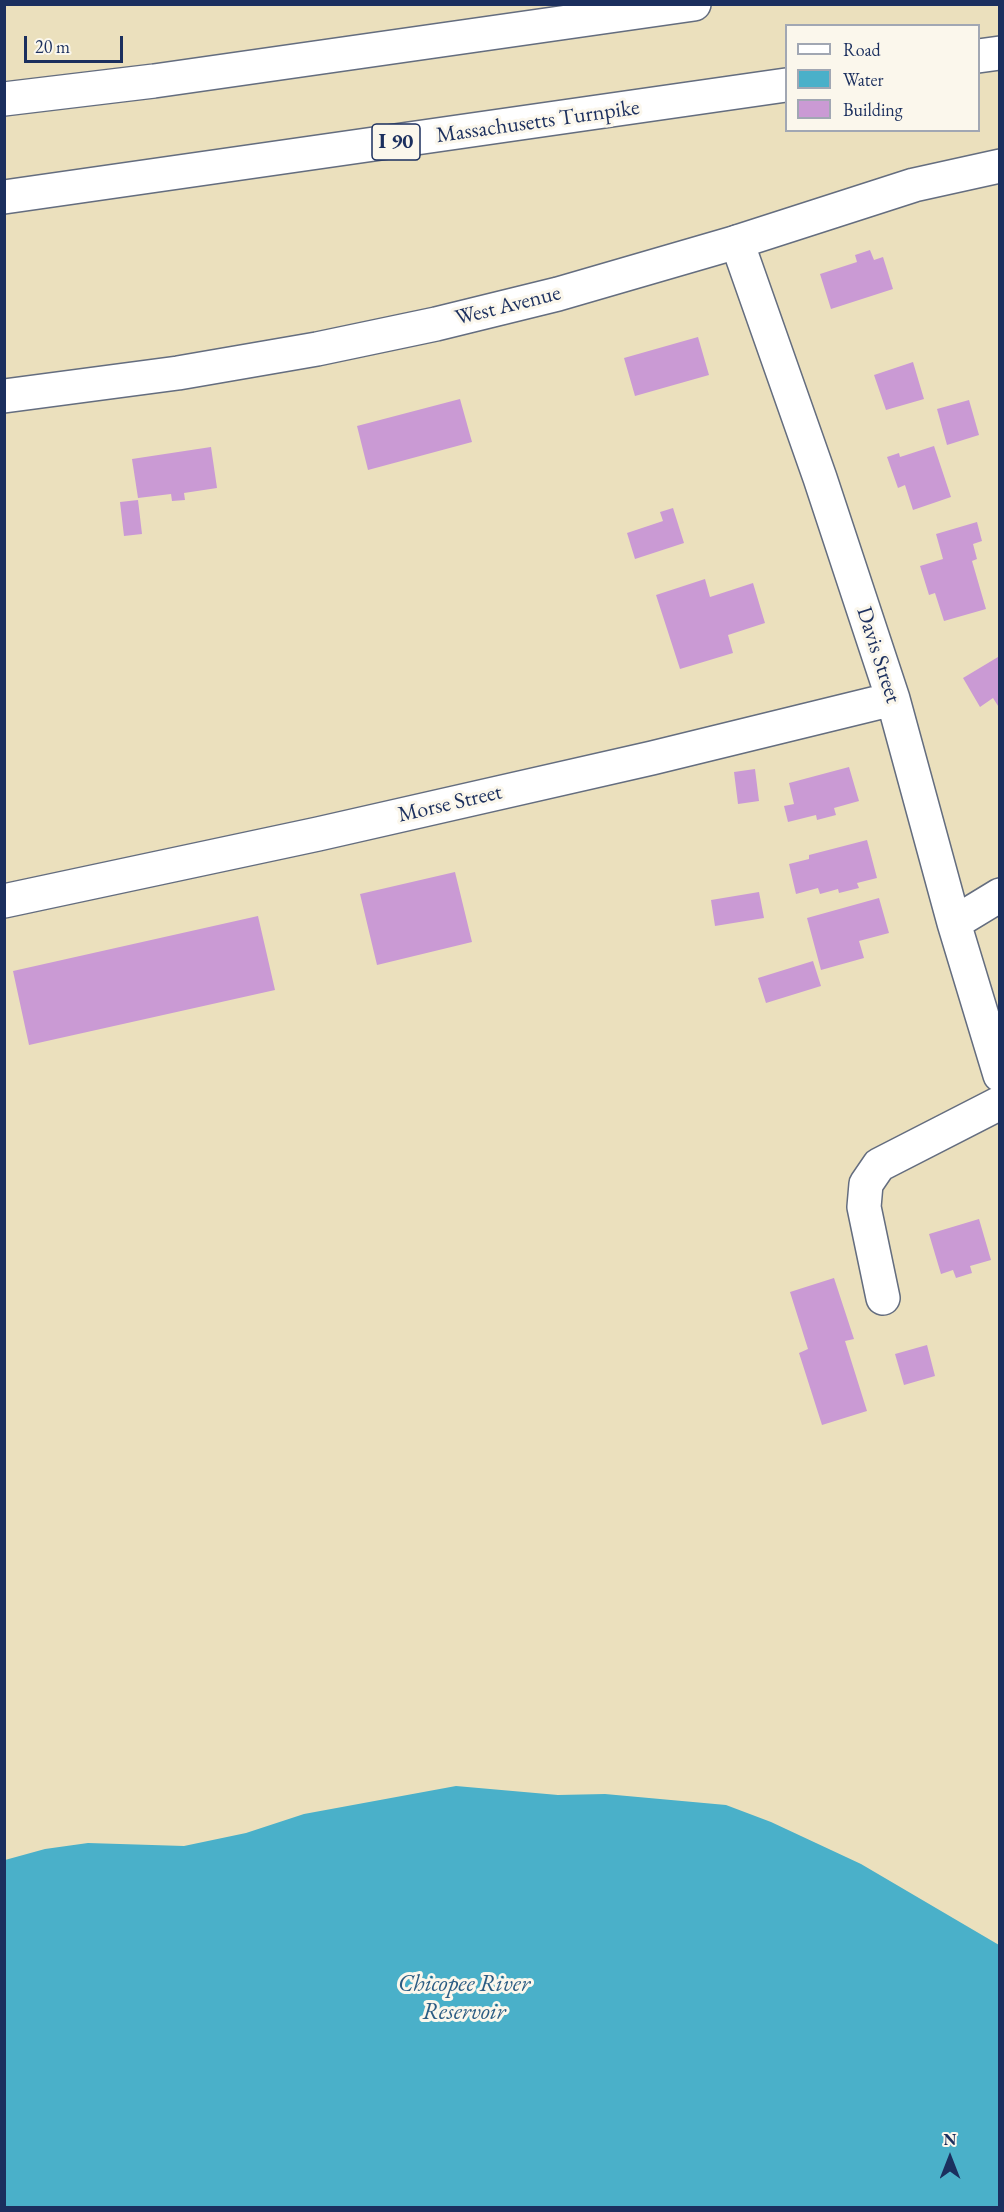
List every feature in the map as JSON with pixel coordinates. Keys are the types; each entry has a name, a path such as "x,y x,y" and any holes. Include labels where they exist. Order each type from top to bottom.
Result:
{"main road":[{"path":"4,99 154,81 694,4"},
{"path":"980,56 999,53"},
{"name":"Massachusetts Turnpike","path":"4,197 785,85"},
{"name":"West Avenue","path":"4,396 178,373 317,349 425,326 558,294 736,242 914,185 999,166"},
{"name":"Davis Street","path":"736,242 820,478 893,699 954,923 999,1075"},
{"name":"Morse Street","path":"4,901 318,834 652,758 893,699"},
{"path":"954,923 999,895"},
{"path":"883,1298 864,1207 866,1184 879,1165 999,1103"}],"water":[{"name":"Chicopee River Reservoir","path":"456,1786 558,1795 605,1794 726,1805 771,1822 861,1864 999,1945 999,2207 5,2207 5,1860 45,1849 88,1843 184,1846 246,1833 304,1814"}],"building":[{"path":"870,250 874,260 883,257 893,289 831,309 820,274 857,262 855,255"},
{"path":"698,337 709,375 635,396 624,358"},
{"path":"913,362 924,399 886,410 874,375"},
{"path":"460,399 472,442 368,470 357,426"},
{"path":"969,400 979,435 947,445 937,409"},
{"path":"934,446 951,497 913,510 905,485 898,488 887,457 899,453 900,457"},
{"path":"211,447 217,488 184,493 185,500 172,501 171,494 138,498 132,459"},
{"path":"138,500 142,534 124,536 120,502"},
{"path":"673,508 684,543 635,559 627,533 663,521 660,512"},
{"path":"977,522 982,541 973,544 977,559 972,561 986,609 944,621 935,593 929,595 920,566 943,559 936,534"},
{"path":"705,579 710,597 753,583 765,623 728,635 733,653 680,669 656,595"},
{"path":"998,657 1000,709 993,698 980,707 963,678"},
{"path":"849,767 859,801 834,808 836,815 817,820 816,815 788,822 784,806 794,804 789,783"},
{"path":"755,769 759,801 738,804 734,772"},
{"path":"867,840 877,878 857,883 859,888 839,893 838,889 820,894 818,888 796,894 789,864 809,859 809,855"},
{"path":"455,872 472,942 377,965 360,894"},
{"path":"759,892 764,918 715,926 711,900"},
{"path":"879,898 889,933 859,941 864,958 821,970 807,918"},
{"path":"258,916 275,990 29,1045 13,971"},
{"path":"813,961 821,986 766,1003 758,978"},
{"path":"979,1219 991,1260 970,1266 972,1273 956,1278 953,1270 941,1274 929,1234"},
{"path":"834,1278 854,1339 845,1341 867,1411 822,1425 799,1353 808,1349 790,1292"},
{"path":"927,1345 935,1376 904,1385 895,1354"}]}
